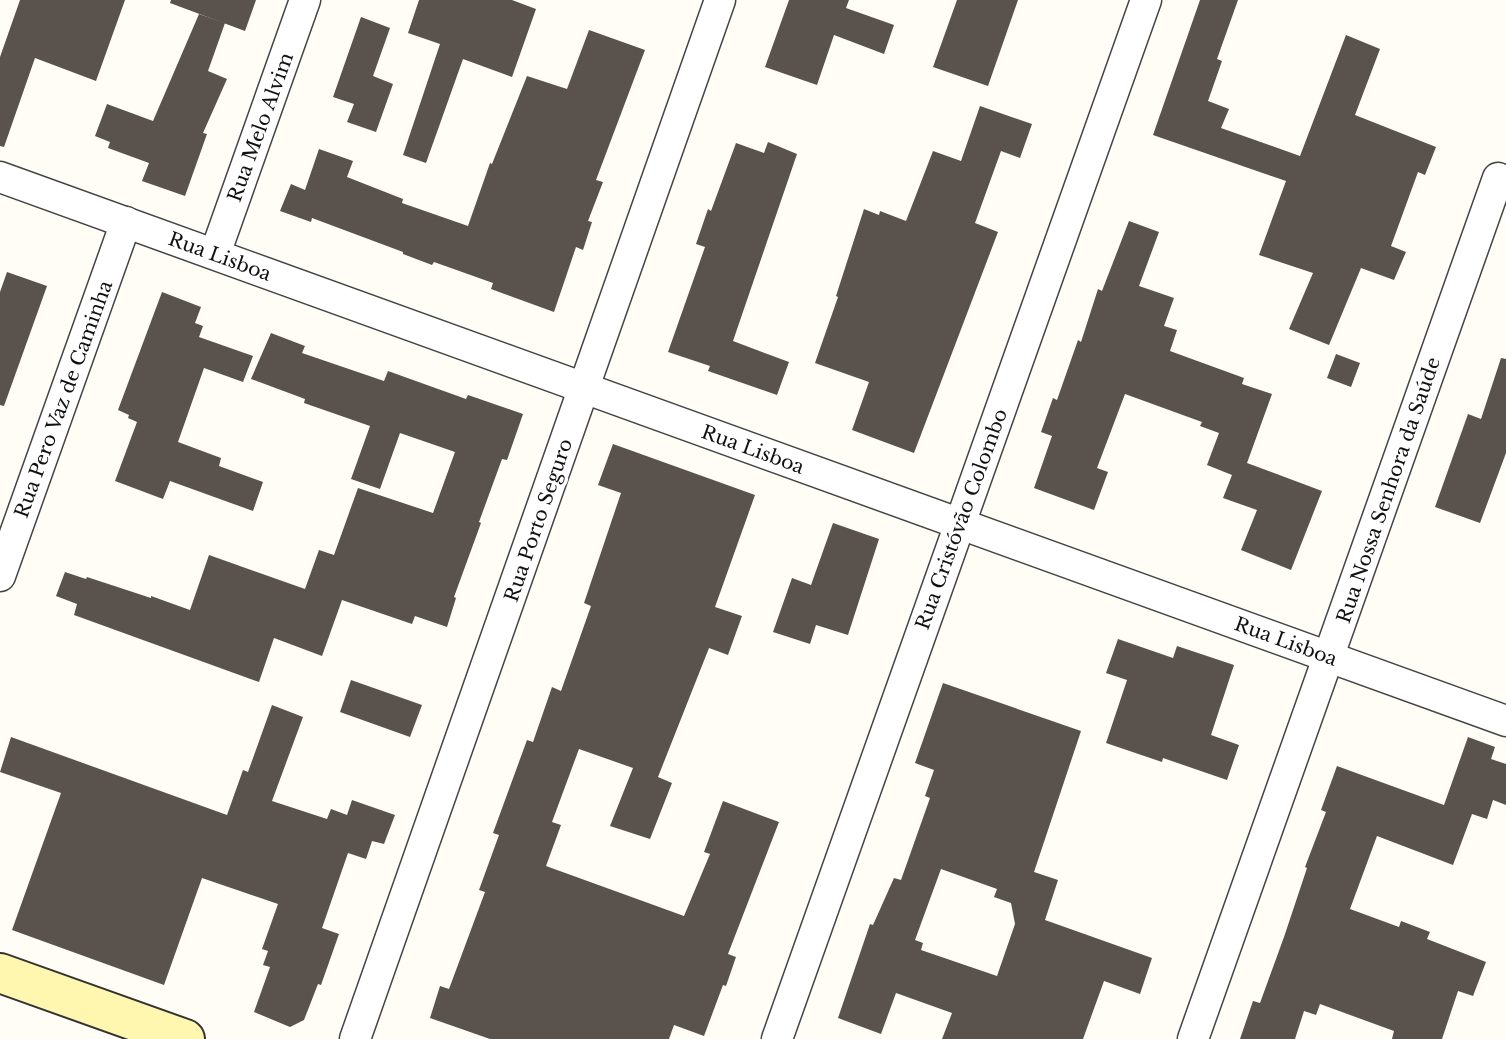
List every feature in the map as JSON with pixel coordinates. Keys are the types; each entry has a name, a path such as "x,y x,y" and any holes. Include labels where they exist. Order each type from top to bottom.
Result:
{"street":[{"name":"Rua Melo Alvim","path":"215,254 305,0"},
{"name":"Rua Cristóvão Colombo","path":"777,1039 1146,0"},
{"name":"Rua Porto Seguro","path":"355,1039 584,388 710,3"},
{"name":"Rua Lisboa","path":"0,177 1506,721"},
{"name":"Rua Nossa Senhora da Saúde","path":"1193,1039 1498,178"},
{"name":"Rua Pero Vaz de Caminha","path":"0,576 126,222"},
{"path":"0,973 185,1039"}],"building":[{"path":"20,0 125,0 96,81 35,58 4,147 0,146 0,57"},
{"path":"171,0 256,0 245,31 170,3"},
{"path":"419,0 512,0 536,9 512,77 463,59 426,163 403,155 440,44 408,33"},
{"path":"789,0 849,0 846,8 894,25 884,54 834,35 817,85 765,67"},
{"path":"957,0 1018,0 988,86 933,67"},
{"path":"1200,0 1238,0 1217,59 1222,61 1208,101 1229,109 1221,128 1300,156 1346,35 1380,49 1355,115 1436,147 1425,175 1418,172 1391,246 1406,252 1394,280 1361,268 1329,345 1289,329 1313,273 1259,255 1286,181 1153,135"},
{"path":"199,14 225,23 208,71 227,79 203,133 207,134 185,196 142,181 149,163 108,148 110,142 95,136 107,104 153,121"},
{"path":"361,17 390,28 373,76 393,84 376,132 347,122 354,104 333,97"},
{"path":"589,30 645,50 596,180 603,182 588,221 592,222 583,250 576,247 554,312 491,289 493,283 434,262 432,265 312,218 311,222 280,211 291,184 305,190 319,149 353,161 347,177 403,199 402,203 468,226 490,163 492,164 527,76 567,89"},
{"path":"980,106 1032,124 1020,158 1001,151 975,223 998,232 914,453 852,430 869,382 815,363 864,209 879,215 880,211 906,221 933,151 961,161"},
{"path":"768,142 797,154 733,341 789,362 777,395 708,371 710,366 668,352 705,247 696,244 736,143 764,153"},
{"path":"1129,221 1159,232 1139,286 1174,298 1164,326 1177,330 1170,351 1244,378 1242,384 1272,394 1247,463 1322,491 1291,570 1241,550 1257,510 1223,498 1232,475 1207,465 1219,433 1200,426 1202,422 1125,394 1097,468 1108,472 1094,510 1034,488 1052,436 1041,432 1053,398 1057,400 1078,340 1081,342 1098,289 1102,291"},
{"path":"7,272 47,286 4,406 0,405 0,292"},
{"path":"162,292 201,307 195,323 203,326 199,337 253,356 243,382 204,368 178,442 221,458 219,466 263,482 253,511 170,481 163,499 115,481 137,422 118,410"},
{"path":"271,333 305,346 302,353 384,381 388,371 466,399 468,395 523,414 507,460 502,459 479,522 481,523 454,597 456,598 447,627 415,616 412,624 342,600 322,656 274,638 259,682 74,615 77,604 56,596 65,572 190,610 209,555 305,589 319,550 334,555 358,488 433,513 455,452 400,433 380,489 351,479 370,426 304,403 305,399 251,379"},
{"path":"1336,354 1360,363 1351,387 1327,378"},
{"path":"1501,358 1506,359 1506,453 1480,523 1435,507 1468,414 1481,419"},
{"path":"613,444 755,495 715,607 742,616 728,655 709,648 658,777 672,783 650,839 610,826 633,768 579,749 552,822 561,825 546,866 684,916 710,854 704,852 723,801 779,822 728,954 736,957 704,1036 674,1025 669,1039 490,1039 430,1018 440,986 449,989 485,892 479,890 499,835 493,833 527,740 533,742 552,687 561,691 591,606 584,603 621,493 598,485"},
{"path":"833,523 879,539 848,635 816,625 810,644 773,632 792,578 811,585"},
{"path":"1118,639 1173,658 1177,646 1234,665 1211,735 1239,745 1227,780 1163,758 1162,762 1106,743 1127,680 1106,673"},
{"path":"351,680 422,705 410,737 340,712"},
{"path":"943,683 1081,731 1034,872 1058,880 1045,920 1152,958 1140,994 1104,981 1083,1039 942,1039 952,1013 896,993 881,1034 838,1018 870,924 873,925 894,878 901,880 930,798 925,796 934,770 915,763","holes":["941,869 997,889 994,897 1011,903 1015,924 997,976 921,950 923,943 915,940"]},
{"path":"272,705 303,717 272,801 327,819 331,809 347,815 352,800 395,815 384,844 372,841 366,859 348,853 322,928 339,934 321,985 318,984 304,1020 290,1027 254,1012 270,967 263,965 268,951 262,949 278,904 202,878 164,985 12,930 61,793 0,772 11,737 227,815 243,770 248,772"},
{"path":"1468,737 1495,747 1491,759 1506,764 1506,805 1493,800 1487,819 1472,814 1453,865 1377,836 1350,909 1399,927 1401,921 1430,932 1427,939 1486,962 1473,996 1458,991 1442,1039 1392,1039 1394,1031 1320,1004 1316,1015 1304,1011 1295,1039 1240,1039 1253,1001 1260,1003 1284,937 1307,868 1305,867 1326,812 1321,810 1337,766 1444,805"}]}
